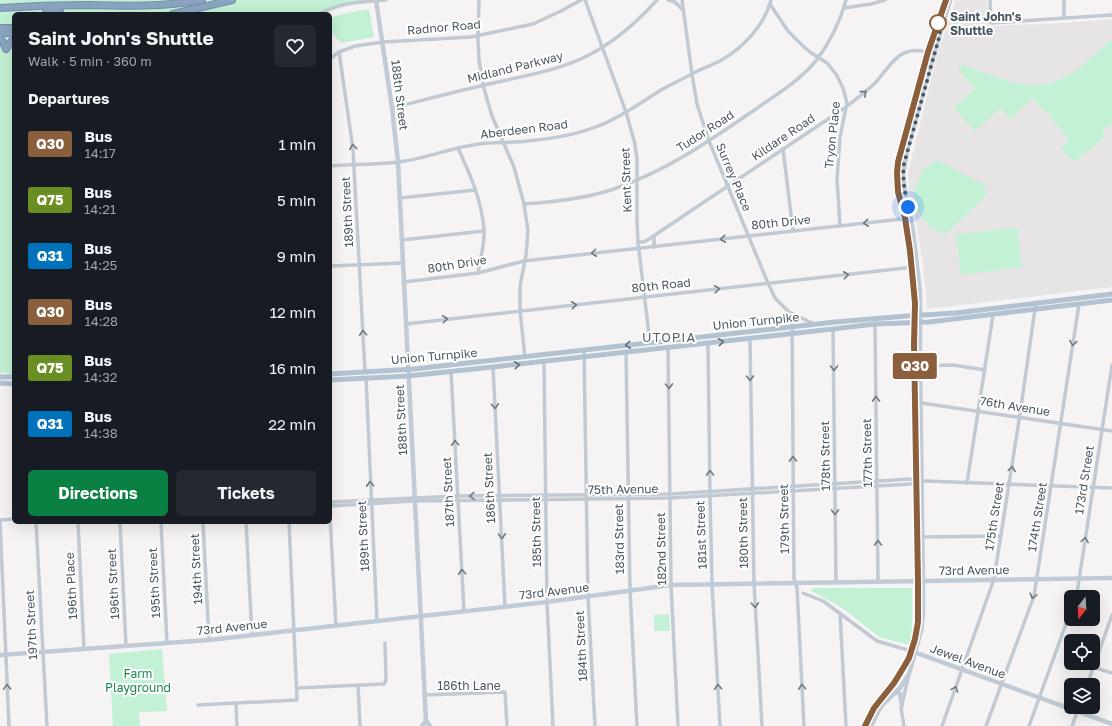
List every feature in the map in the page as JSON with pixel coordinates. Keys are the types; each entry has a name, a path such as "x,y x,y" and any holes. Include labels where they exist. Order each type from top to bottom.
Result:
{"highway":[{"path":"0,6 172,5 202,0"},
{"path":"181,12 232,0"},
{"path":"99,9 134,6"},
{"path":"0,11 47,9 60,12"},
{"path":"0,28 12,28"},
{"path":"0,33 12,33"},
{"path":"0,38 6,49 12,41"}],"main road":[{"name":"Union Turnpike","path":"332,380 408,376 544,362 750,338 792,331 815,325 914,315 956,313 1036,302 1112,294"},
{"name":"Union Turnpike","path":"332,374 408,370 650,343 833,329 875,324 920,323 1112,300"},
{"path":"0,377 12,377"},
{"path":"0,383 12,384"}],"street":[{"name":"188th Street","path":"376,0 392,108 398,162 426,721"},
{"path":"323,12 347,4 386,0"},
{"path":"479,0 479,60 483,85 492,116 514,167 524,204 528,231 526,255 520,286 520,311 525,357"},
{"name":"Radnor Road","path":"332,57 339,52 355,46 382,42 471,37 533,24 581,0"},
{"name":"Kent Street","path":"585,0 626,112 635,144 638,180 638,242 650,343"},
{"name":"Midland Parkway","path":"650,8 657,0"},
{"name":"Midland Parkway","path":"392,108 553,69 574,62 602,48 632,25 660,0"},
{"path":"668,0 675,2 682,10"},
{"path":"682,0 682,10"},
{"name":"Tudor Road","path":"524,204 582,198 610,191 638,180 673,163 709,141 796,80 814,62 835,30 846,0"},
{"path":"844,8 871,4 885,0"},
{"path":"917,366 920,323 918,266 908,218 898,192 897,173 898,162 928,52 946,0"},
{"path":"904,726 901,714 902,706 913,652 921,631 923,614 920,581 918,402 914,322 915,303 903,174 904,164 950,0"},
{"path":"990,0 991,23 1112,15"},
{"path":"1064,0 1064,18"},
{"name":"Tryon Place","path":"770,2 788,31 803,46 827,63 836,74 843,88 846,107 840,137 837,179 840,226"},
{"name":"Aberdeen Road","path":"332,166 398,162 479,144 532,140 574,134 597,127 613,120 663,89 732,54 742,46 758,27 770,2"},
{"name":"Surrey Place","path":"682,10 697,104 709,141 748,236 775,298 789,312 815,325"},
{"name":"Kildare Road","path":"638,242 644,242 654,236 846,107 874,84 892,61 898,56 906,52 919,50 934,54"},
{"name":"189th Street","path":"339,52 353,149 365,372"},
{"path":"458,148 469,172 481,208 484,231 478,273"},
{"path":"783,149 793,231"},
{"path":"400,198 475,190"},
{"name":"80th Drive","path":"404,282 478,273 524,261 908,218"},
{"path":"402,240 484,231"},
{"path":"654,236 654,246"},
{"path":"332,266 403,263"},
{"name":"80th Road","path":"406,324 912,268 918,266"},
{"name":"175th Street","path":"942,726 994,580 1020,417 1036,302"},
{"name":"174th Street","path":"986,726 1034,596 1079,304"},
{"name":"179th Street","path":"789,312 792,317 794,578 797,588 804,726"},
{"path":"967,483 993,315"},
{"name":"177th Street","path":"875,324 878,582"},
{"name":"178th Street","path":"833,329 836,583"},
{"name":"180th Street","path":"750,338 754,583 762,726"},
{"name":"181st Street","path":"708,343 712,584 720,726"},
{"name":"182nd Street","path":"668,347 671,585 678,726"},
{"name":"184th Street","path":"584,350 588,596 595,726"},
{"name":"183rd Street","path":"626,352 630,590 636,726"},
{"name":"185th Street","path":"544,362 547,602 553,726"},
{"path":"917,366 954,365 985,370"},
{"name":"173rd Street","path":"1077,590 1112,365"},
{"name":"186th Street","path":"493,367 505,607"},
{"name":"187th Street","path":"451,371 464,611"},
{"name":"189th Street","path":"366,378 377,621"},
{"name":"76th Avenue","path":"918,402 1112,431"},
{"name":"75th Avenue","path":"414,499 500,501 586,494 670,496 877,483 910,484 919,481 1112,488"},
{"name":"75th Avenue","path":"332,502 458,496 546,497 586,500 628,496"},
{"name":"75th Avenue","path":"332,506 371,501"},
{"path":"9,726 0,521 12,519"},
{"name":"197th Street","path":"36,524 47,726"},
{"name":"196th Place","path":"78,524 84,649"},
{"name":"196th Street","path":"120,524 126,646"},
{"name":"195th Street","path":"161,524 167,643"},
{"name":"194th Street","path":"203,524 209,640"},
{"path":"246,524 252,635"},
{"path":"198,705 298,700 289,524"},
{"path":"330,524 336,626"},
{"path":"919,537 1002,536"},
{"name":"73rd Avenue","path":"0,655 209,640 547,602 671,585 1112,578"},
{"name":"Jewel Avenue","path":"803,592 823,601 878,641 963,669 1039,698 1064,705"},
{"path":"840,613 846,726"},
{"path":"1100,648 1112,615"},
{"path":"1029,726 1065,626"},
{"path":"297,688 385,682 385,644"},
{"path":"865,726 874,708 894,683 913,652"},
{"path":"1100,670 1112,673"},
{"path":"871,726 884,703 900,688 909,674"},
{"path":"358,685 360,726"},
{"name":"186th Lane","path":"425,695 505,692 507,726"},
{"path":"895,693 898,692 900,694 902,706"},
{"path":"236,703 237,726"},
{"path":"1072,726 1076,714"},
{"name":"Jewel Avenue","path":"1089,714 1112,724"},
{"path":"422,726 426,721 430,726"}],"shaded area":[{"path":"956,0 987,0 989,26 1065,23 1112,19 1112,287 927,309 923,265 915,215 909,190 908,173 937,55"}],"green space":[{"path":"0,0 363,0 329,12 12,12 12,374 0,373"},
{"path":"369,9 374,37 341,43 332,33 332,17"},
{"path":"1112,39 1112,124 1104,129 1104,138 1074,162 1061,148 1069,140 1047,111 1045,112 1033,98 1010,119 1001,108 975,131 954,108 975,89 958,69 963,65 1020,84 1029,85 1050,83 1058,81 1071,74"},
{"path":"936,160 985,185 986,196 946,234 932,229 917,210 914,190 923,170"},
{"path":"1017,227 1022,267 961,275 956,235"},
{"path":"812,588 912,588 912,624 909,645 879,637 841,607 811,591"},
{"path":"669,614 670,631 654,631 654,615"},
{"name":"Farm Playground","path":"162,649 167,711 139,712 140,726 113,726 109,654"}],"bus line":[{"name":"Q30","path":"865,726 874,708 894,683 909,658 915,639 918,622 914,344 915,303 910,251 905,218 898,192 897,173 898,162 928,52 946,0"}],"place":[{"name":"Saint John's Shuttle","path":"938,23"}],"district":[{"name":"UTOPIA","path":"669,337"}],"route":[{"path":"908,207 904,185 904,164 940,34 938,23"}]}
